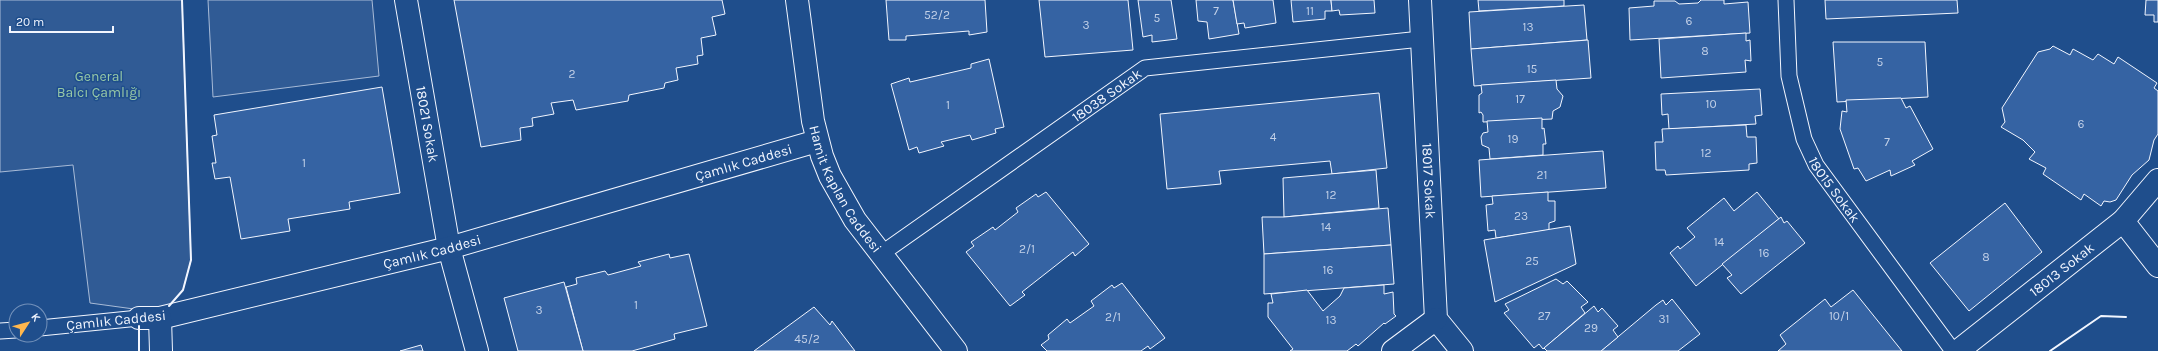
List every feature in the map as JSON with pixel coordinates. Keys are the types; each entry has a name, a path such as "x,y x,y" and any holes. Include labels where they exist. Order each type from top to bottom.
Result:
{"street":[{"name":"18021 Sokak","path":"406,0 449,248 477,351"},
{"name":"Hamit Kaplan Caddesi","path":"797,0 808,92 817,141 830,176 855,220 956,351"},
{"name":"18017 Sokak","path":"1420,0 1436,319"},
{"name":"Çamlık Caddesi","path":"149,318 449,248 817,141"},
{"name":"18013 Sokak","path":"1958,351 2123,221 2158,180"},
{"path":"2123,221 2158,266"},
{"path":"149,318 161,351"},
{"path":"1393,351 1436,319 1462,351"}],"lane":[{"name":"18015 Sokak","path":"1786,0 1789,76 1804,139 1816,165 1953,351"},
{"name":"18038 Sokak","path":"881,254 1145,68 1421,38"},
{"name":"Çamlık Caddesi","path":"48,327 149,318"}],"green space":[{"name":"General Balcı Çamlığı","path":"0,0 182,0 191,260 183,290 163,313 90,303 73,165 0,172"},
{"path":"208,0 372,0 379,76 213,97"}],"building":[{"path":"454,0 722,0 725,14 712,17 716,35 701,38 703,55 697,56 698,64 676,68 678,80 665,83 664,88 629,95 628,101 576,110 573,100 551,103 554,114 532,118 533,126 520,128 521,140 481,147"},
{"path":"886,0 985,0 987,32 969,35 969,31 906,36 906,40 889,40"},
{"path":"1039,0 1128,0 1133,50 1045,57"},
{"path":"1138,0 1171,0 1177,39 1152,42 1152,35 1143,37"},
{"path":"1196,0 1233,0 1239,34 1209,39 1207,22 1198,21"},
{"path":"1233,0 1273,0 1276,23 1245,28 1244,23 1237,24"},
{"path":"1291,0 1331,0 1332,11 1325,11 1325,19 1293,22"},
{"path":"1331,0 1374,0 1375,13 1340,15 1339,10 1332,11"},
{"path":"1478,0 1564,0 1564,6 1479,11"},
{"path":"1701,0 1724,0 1724,4 1748,2 1750,33 1630,40 1629,8 1654,6 1654,1 1675,1 1679,4 1698,3"},
{"path":"1825,0 1957,0 1958,13 1826,19"},
{"path":"2146,0 2158,0 2158,22 2154,22 2154,15 2145,15"},
{"path":"1584,5 1587,40 1471,49 1469,12"},
{"path":"1746,33 1746,41 1750,40 1751,61 1745,60 1746,72 1661,78 1659,39"},
{"path":"1588,40 1591,78 1474,86 1471,49"},
{"path":"1833,42 1925,42 1928,97 1837,102"},
{"path":"2053,46 2070,55 2073,49 2093,60 2098,54 2114,64 2118,57 2157,83 2154,88 2158,91 2158,134 2154,140 2149,160 2132,175 2116,200 2110,202 2104,201 2101,206 2084,194 2081,200 2043,174 2046,168 2029,159 2035,152 2023,140 2001,127 2005,122 2002,108 2038,52 2050,49"},
{"path":"989,59 1004,127 995,129 996,133 972,140 970,135 941,142 944,146 919,153 917,147 909,150 891,84 909,78 910,82 971,68 971,64"},
{"path":"1556,80 1557,89 1563,96 1560,107 1553,111 1552,119 1483,122 1483,115 1481,112 1479,113 1479,95 1482,93 1481,85"},
{"path":"382,87 400,193 349,202 350,209 288,219 290,231 241,239 230,177 215,179 212,163 216,163 212,136 217,135 214,115"},
{"path":"1760,89 1762,115 1755,116 1756,124 1669,129 1668,114 1662,115 1661,94"},
{"path":"1379,93 1387,168 1332,174 1330,161 1219,171 1221,184 1167,189 1160,114"},
{"path":"1901,98 1906,108 1910,106 1933,149 1912,161 1915,165 1891,176 1890,170 1866,181 1858,168 1854,169 1840,129 1842,111 1847,112 1846,100"},
{"path":"1542,118 1542,129 1544,128 1546,144 1543,144 1543,155 1490,159 1489,148 1482,145 1481,137 1483,133 1488,132 1487,121"},
{"path":"1746,125 1747,137 1756,137 1757,163 1749,164 1749,170 1666,175 1665,170 1656,170 1655,142 1663,142 1662,129"},
{"path":"1603,151 1606,188 1481,197 1479,160"},
{"path":"1376,170 1379,208 1284,217 1283,178"},
{"path":"1046,192 1089,244 1075,256 1073,252 1022,292 1025,295 1010,306 966,252 974,246 971,242 993,227 995,230 1018,212 1016,208 1036,194 1038,197"},
{"path":"1548,192 1548,201 1555,201 1555,221 1549,223 1549,230 1496,238 1495,230 1488,231 1486,205 1493,204 1492,196"},
{"path":"1757,192 1779,219 1696,286 1670,253 1678,246 1680,249 1695,237 1687,228 1724,198 1734,211"},
{"path":"2005,203 2042,252 1969,311 1930,263"},
{"path":"1388,208 1391,245 1264,254 1262,217 1284,217"},
{"path":"1781,217 1784,223 1787,221 1805,243 1741,294 1727,278 1732,275 1722,264"},
{"path":"1570,226 1576,264 1495,302 1484,240"},
{"path":"1391,245 1394,284 1264,294 1264,254"},
{"path":"669,254 670,258 689,254 707,326 674,334 675,339 632,351 583,351 566,287 577,284 576,278 605,271 608,275 641,266 638,262"},
{"path":"1556,279 1563,284 1567,281 1588,302 1581,307 1585,313 1543,349 1539,344 1534,348 1504,313 1509,310 1505,304"},
{"path":"564,282 583,351 518,351 504,298"},
{"path":"1122,283 1165,338 1150,349 1148,346 1141,351 1047,351 1041,345 1049,339 1048,335 1067,319 1070,323 1094,306 1091,301 1112,285 1114,288"},
{"path":"1384,285 1384,294 1393,292 1394,314 1396,316 1385,324 1384,323 1358,346 1356,344 1347,351 1290,351 1293,349 1268,317 1268,303 1273,303 1271,294 1307,290 1323,311 1340,296 1344,288"},
{"path":"1853,290 1902,351 1778,351 1786,344 1780,335 1825,299 1831,307"},
{"path":"1672,299 1700,334 1678,351 1601,351 1656,305 1663,300 1666,305"},
{"path":"1594,306 1598,312 1602,308 1618,326 1613,330 1618,337 1601,351 1547,351 1544,348"},
{"path":"814,307 830,325 832,321 855,351 754,351"},
{"path":"421,345 423,351 400,351"}],"wall":[{"path":"169,306 183,290 191,260 182,0"},
{"path":"2050,351 2101,316 2126,317"},
{"path":"139,326 139,351"}]}
